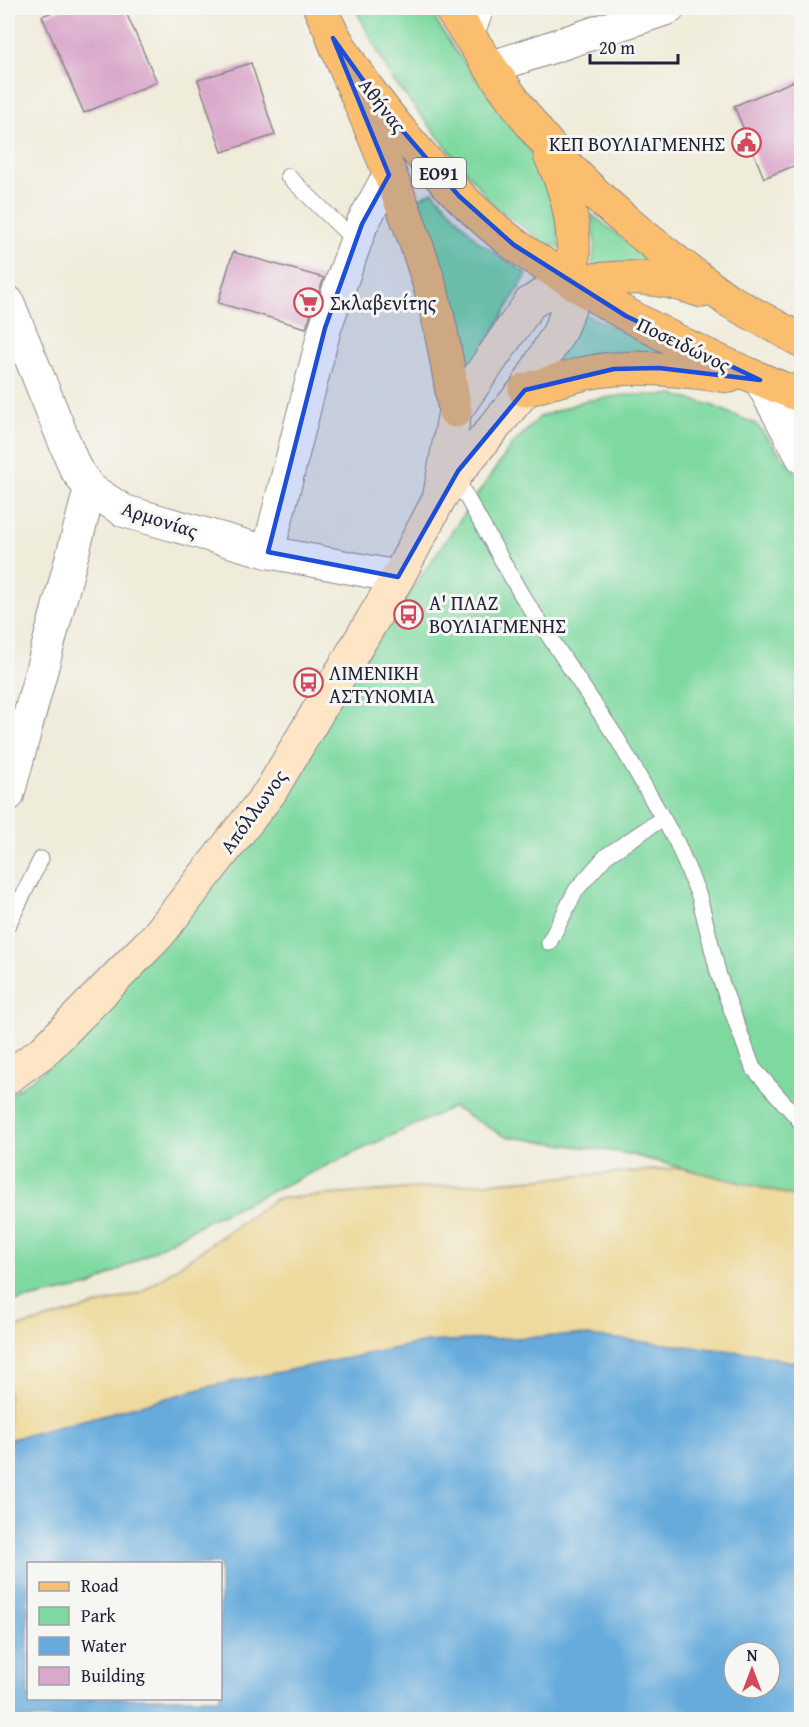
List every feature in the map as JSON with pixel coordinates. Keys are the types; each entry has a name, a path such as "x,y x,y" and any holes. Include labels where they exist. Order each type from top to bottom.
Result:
{"main road":[{"name":"Αθήνας","path":"320,8 333,38 383,108 459,196 514,245 572,282"},
{"path":"450,8 540,135 599,196 674,260 728,300 801,341"},
{"path":"333,38 389,175 430,289 445,350 455,411"},
{"path":"540,135 561,179 572,217 572,282 637,276 663,279 728,300"},
{"name":"Ποσειδώνος","path":"572,282 626,316 760,380 801,396"},
{"path":"525,390 585,373 614,369 659,368 760,380"}],"street":[{"path":"483,54 669,8"},
{"path":"268,552 325,328 362,224 389,175"},
{"path":"572,282 570,303 559,332 525,390 458,471 440,499 455,411 530,303 551,290 572,282"},
{"name":"Αρμονίας","path":"8,302 75,468 90,489 124,511 268,552 398,577"},
{"path":"760,380 797,451"},
{"path":"8,795 90,489"},
{"name":"Απόλλωνος","path":"8,1077 44,1051 158,935 270,792 398,577 440,499"}],"lane":[{"path":"483,54 487,8"},
{"path":"288,176 356,241"},
{"path":"458,471 462,489 521,594 618,740 677,843 699,896 719,976 753,1068 801,1123"},
{"path":"549,943 576,890 606,856 663,818"},
{"path":"8,925 41,859"}],"highlighted area":[{"path":"333,38 383,108 459,196 514,245 626,316 760,380 659,368 614,369 525,390 458,471 398,577 268,552 325,328 362,224 389,175"}],"green space":[{"path":"355,8 428,8 455,50 543,167 553,188 560,248 545,243 493,205 392,79"},
{"path":"433,191 479,242 527,274 463,384 453,312 416,200"},
{"path":"591,214 661,268 592,268 595,243"},
{"path":"582,313 663,350 545,372"},
{"path":"625,395 674,395 711,405 756,424 801,479 801,1198 624,1153 504,1136 453,1107 207,1221 90,1286 8,1303 8,1096 43,1071 189,911 511,446 540,417 584,401"}],"sand":[{"path":"681,1168 801,1198 801,1364 752,1353 216,1385 8,1440 8,1330 140,1293 276,1199"}],"water":[{"path":"578,1335 752,1353 801,1364 801,1719 8,1719 8,1440 216,1385 425,1342"}],"building":[{"path":"64,8 124,8 157,82 84,113 42,16"},
{"path":"251,63 275,135 222,152 198,80"},
{"path":"801,78 801,163 764,178 734,106"},
{"path":"233,252 324,278 306,328 218,303"}],"place":[{"name":"ΚΕΠ ΒΟΥΛΙΑΓΜΕΝΗΣ","path":"746,143"},
{"name":"Σκλαβενίτης","path":"309,302"},
{"name":"Α' ΠΛΑΖ ΒΟΥΛΙΑΓΜΕΝΗΣ","path":"408,614"},
{"name":"ΛΙΜΕΝΙΚΗ ΑΣΤΥΝΟΜΙΑ","path":"308,683"}]}
